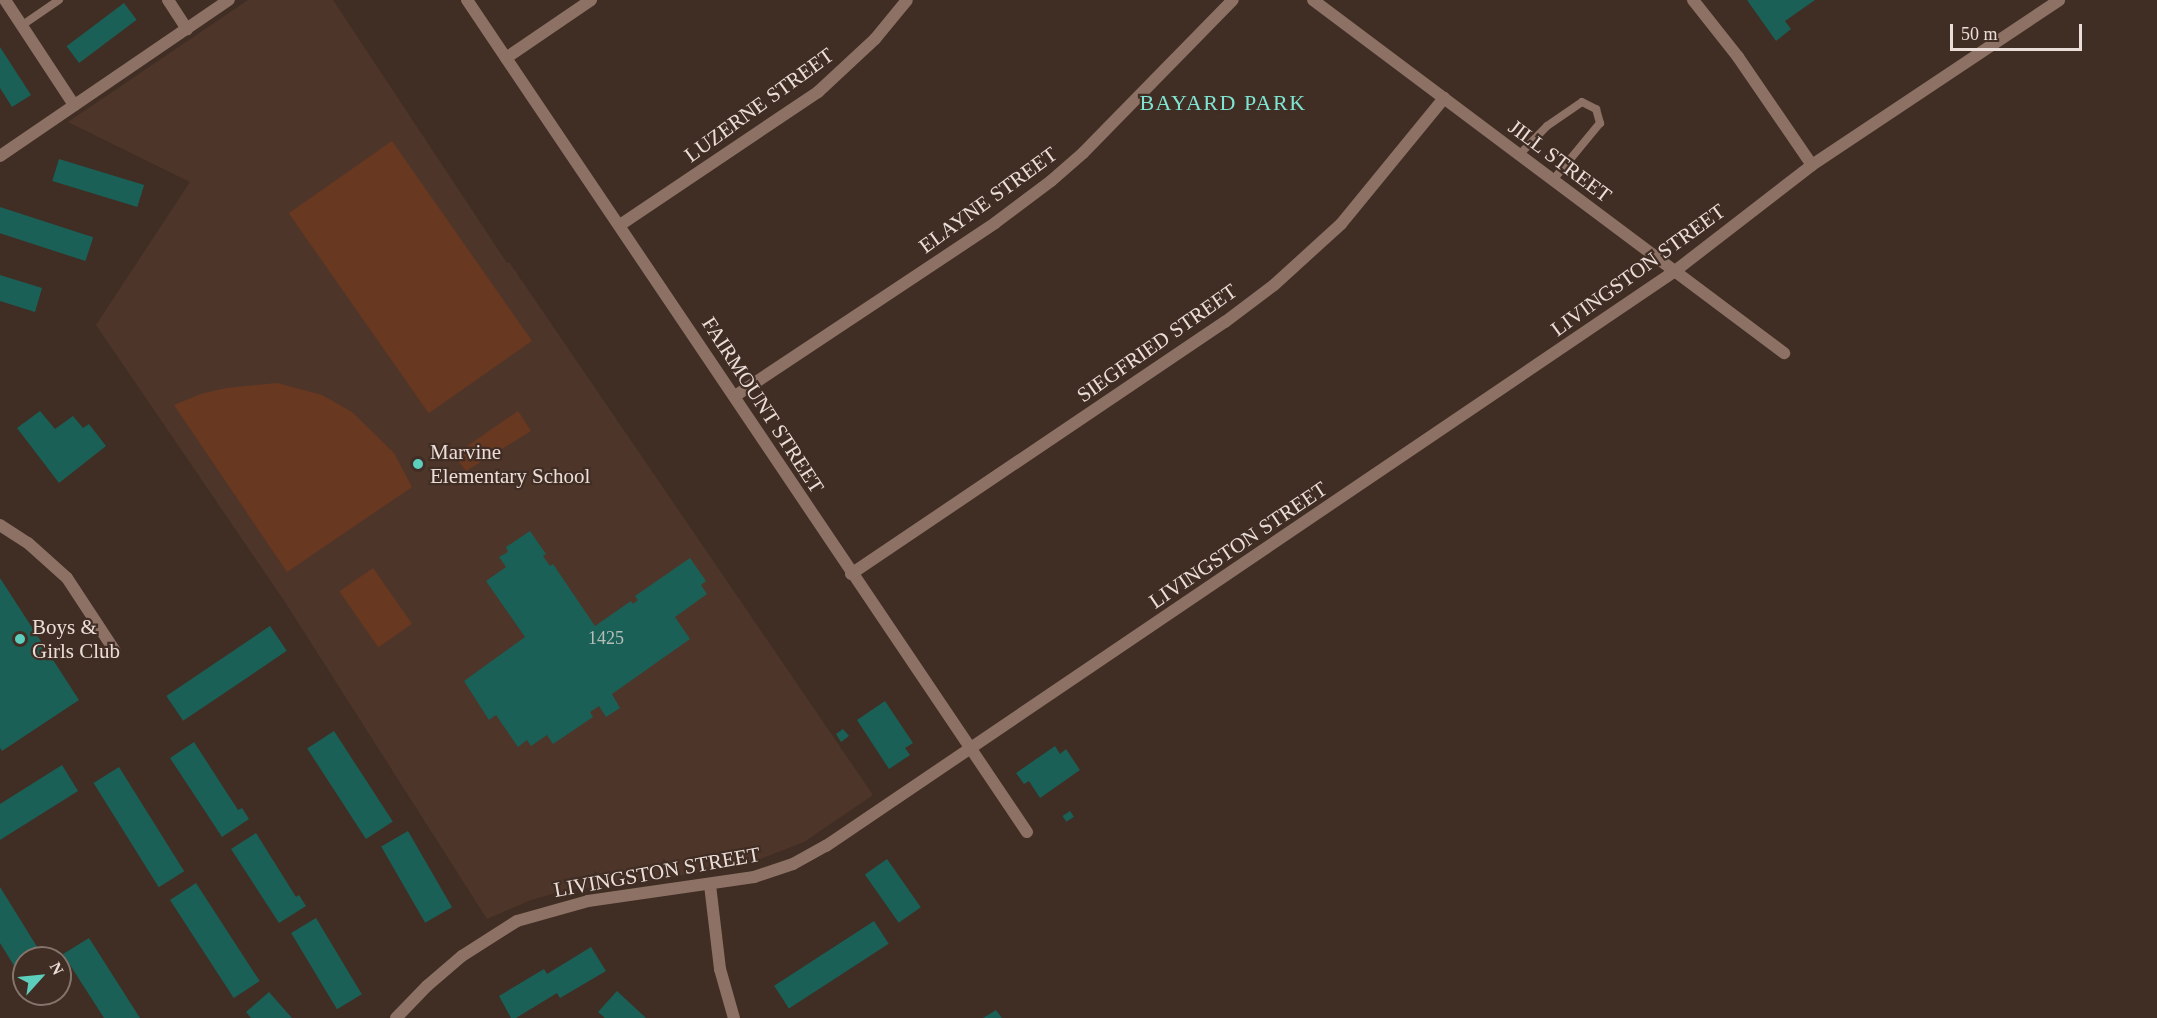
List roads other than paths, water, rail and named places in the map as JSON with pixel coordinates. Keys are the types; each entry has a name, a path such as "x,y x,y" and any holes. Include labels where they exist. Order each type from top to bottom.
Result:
{"street":[{"path":"5,0 74,105"},
{"path":"168,0 187,28"},
{"path":"0,156 229,0"},
{"name":"FAIRMOUNT STREET","path":"467,0 735,396 851,574 1027,832"},
{"path":"506,58 591,0"},
{"name":"LUZERNE STREET","path":"620,225 818,92 875,39 907,0"},
{"name":"ELAYNE STREET","path":"735,396 996,223 1068,168 1233,0"},
{"name":"JILL STREET","path":"1313,0 1784,353"},
{"path":"1693,0 1738,57 1812,165"},
{"name":"LIVINGSTON STREET","path":"396,1018 427,986 462,956 517,921 588,901 710,885 773,872 804,859 971,750 1676,271 1812,165 2059,0"},
{"name":"SIEGFRIED STREET","path":"851,574 1215,329 1275,285 1341,224 1444,98"},
{"path":"0,525 28,543 67,578 115,651"},
{"path":"710,885 720,969 734,1018"}],"lane":[{"path":"21,26 59,0"},
{"path":"1519,155 1547,126 1582,102 1596,109 1600,123 1553,180"}],"place":[{"name":"Marvine Elementary School","path":"418,464"},
{"name":"Boys & Girls Club","path":"20,639"}],"district":[{"name":"BAYARD PARK","path":"1223,103"}]}
